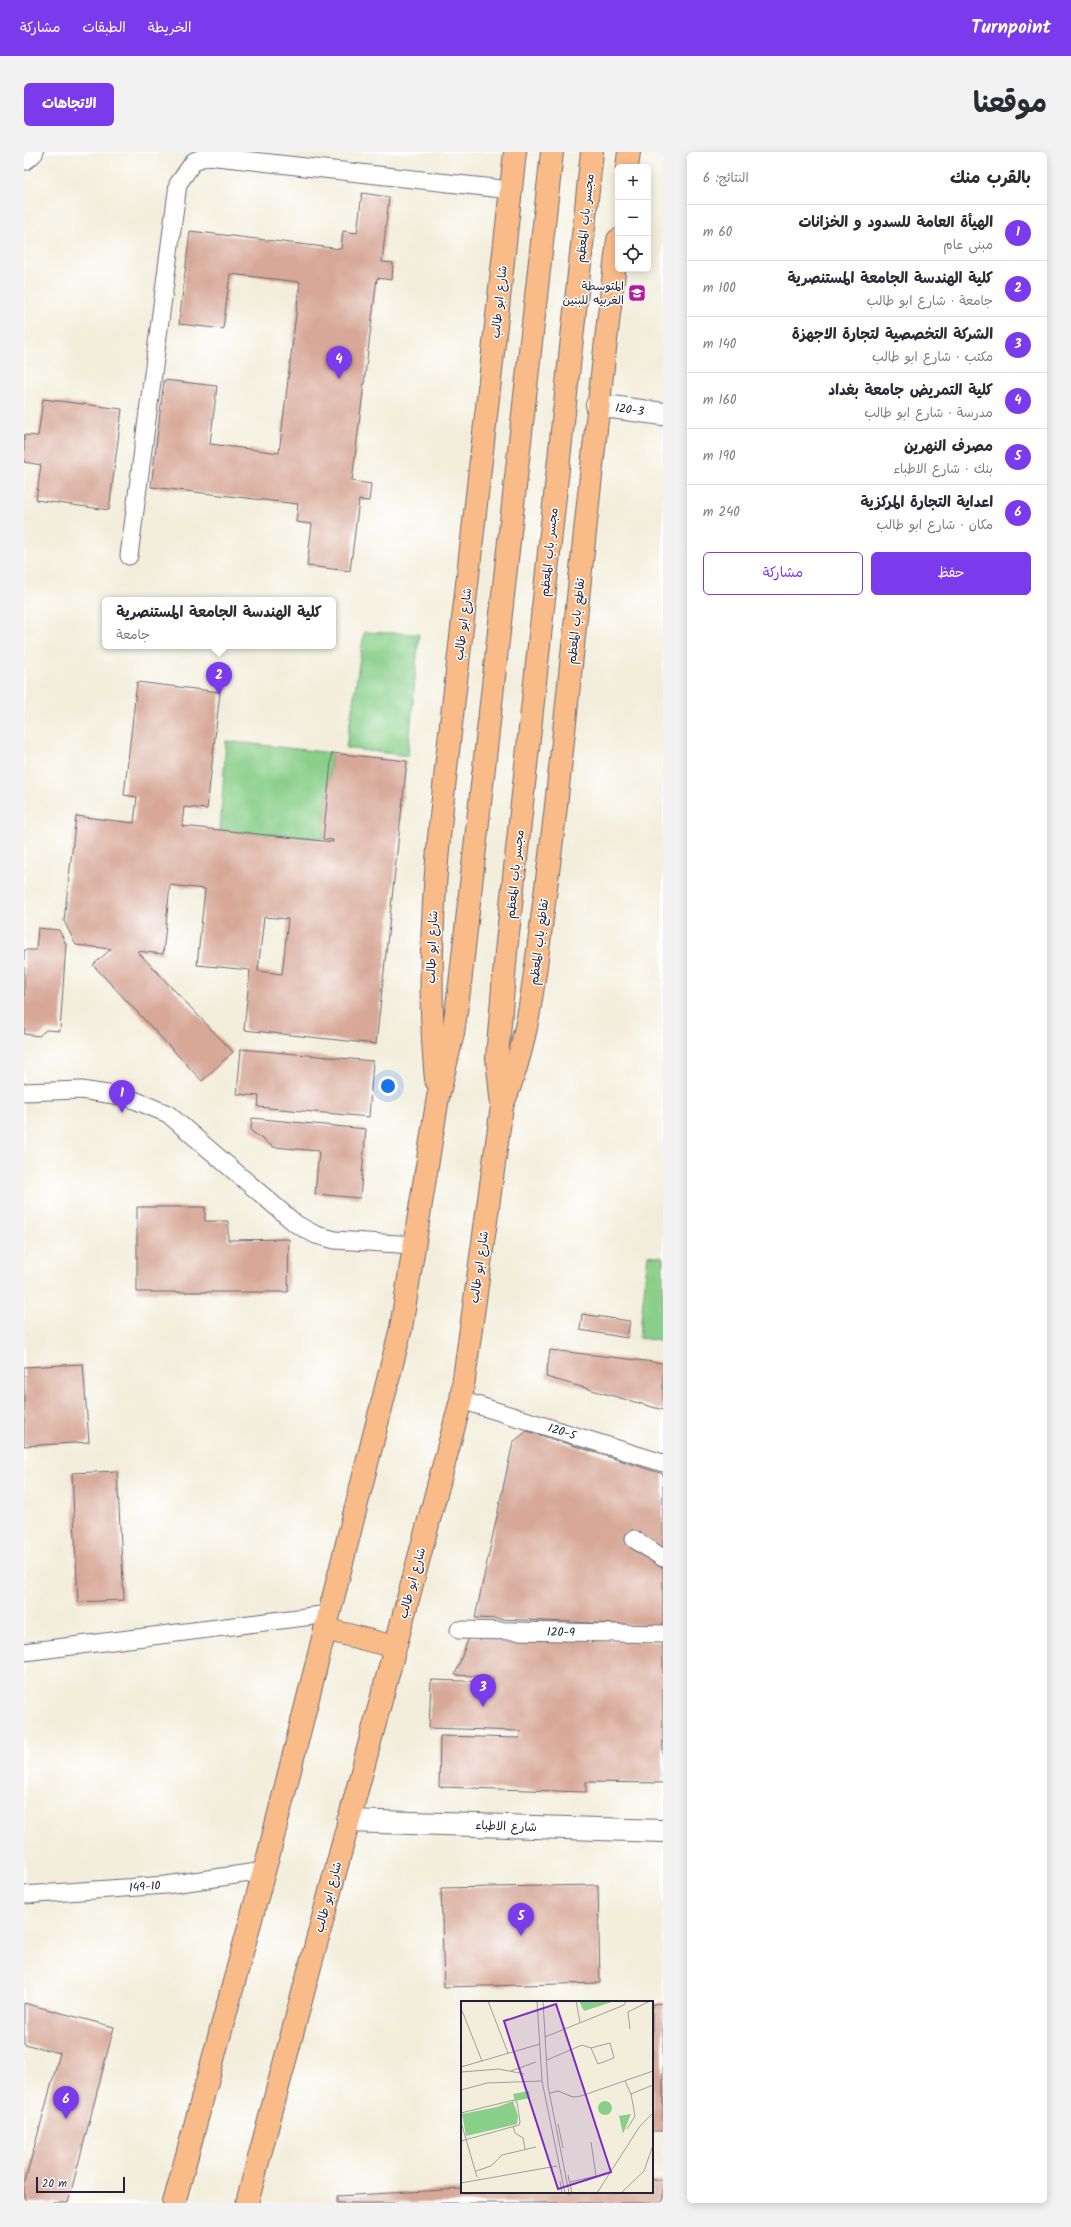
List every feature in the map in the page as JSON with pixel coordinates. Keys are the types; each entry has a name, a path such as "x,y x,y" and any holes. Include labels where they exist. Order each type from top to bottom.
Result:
{"main road":[{"name":"شارع ابو طالب","path":"438,1097 432,1019 431,941 445,775 514,152"},
{"name":"شارع ابو طالب","path":"174,2203 264,1871 402,1328 438,1097 453,1033 552,152"},
{"name":"مجسر باب المعظم","path":"506,952 592,152"},
{"path":"628,164 629,152"},
{"name":"تقاطع باب المعظم","path":"502,1106 521,1055 531,1000 553,830 588,515 597,405 615,264"},
{"name":"شارع ابو طالب","path":"247,2203 461,1400 502,1106 497,1058 506,952"},
{"path":"327,1621 395,1647"}],"street":[{"path":"24,159 32,152"},
{"name":"120-3","path":"597,405 663,414"},
{"name":"شارع الاطباء","path":"348,1821 663,1831"}],"lane":[{"path":"129,556 178,184 184,173 194,161 208,156 510,190"},
{"path":"24,1092 81,1090 127,1097 168,1114 296,1224 316,1235 334,1240 414,1245"},
{"name":"120-5","path":"461,1400 663,1463"},
{"path":"634,1539 663,1558"},
{"path":"24,1652 327,1621"},
{"name":"120-9","path":"459,1630 663,1634"},
{"name":"149-10","path":"24,1895 166,1885 264,1871"}],"green space":[{"path":"364,632 419,634 408,756 346,748"},
{"path":"226,741 332,753 323,839 220,830"},
{"path":"648,1255 663,1257 663,1341 639,1338"}],"building":[{"path":"362,193 389,197 382,262 393,263 392,280 377,278 352,481 371,484 369,501 359,500 350,571 307,566 312,524 296,522 298,504 151,487 164,380 217,386 210,444 279,453 300,282 230,274 223,329 179,324 190,231 341,249 343,231 357,233"},
{"path":"43,399 122,409 109,510 36,500 41,465 24,462 24,435 38,436"},
{"path":"137,682 220,692 207,809 184,807 182,826 333,842 333,840 323,839 332,753 407,761 376,1044 244,1030 250,970 197,965 205,889 170,885 163,954 137,951 233,1052 202,1081 93,965 111,949 76,945 64,921 76,816 134,823 137,797 124,795","holes":["264,917 288,919 282,974 258,971"]},
{"path":"38,928 59,930 66,944 60,1031 46,1030 39,1036 24,1034 24,950 36,950"},
{"path":"241,1049 373,1061 369,1117 258,1107 259,1096 237,1094"},
{"path":"252,1118 366,1129 360,1198 315,1194 319,1151 273,1147 251,1131"},
{"path":"137,1207 205,1207 205,1221 228,1221 228,1240 289,1239 288,1292 137,1292"},
{"path":"582,1314 630,1321 627,1338 580,1330"},
{"path":"550,1350 663,1363 663,1410 546,1377"},
{"path":"83,1364 89,1442 24,1446 24,1367"},
{"path":"527,1431 663,1474 663,1550 633,1530 628,1541 663,1564 663,1626 475,1618 513,1442"},
{"path":"117,1471 124,1600 78,1602 72,1473"},
{"path":"469,1637 663,1642 663,1783 586,1782 586,1792 439,1787 440,1736 520,1738 520,1731 429,1728 431,1680 493,1682 493,1677 455,1675"},
{"path":"598,1885 600,1983 444,1987 441,1888"},
{"path":"24,2003 114,2027 68,2203 24,2203 24,2185 60,2053 24,2044"},
{"path":"663,2003 663,2131 653,2131 653,2004"},
{"path":"653,2180 663,2180 663,2203 337,2203 337,2196 461,2189 461,2193 653,2193"}],"place":[{"name":"المتوسطة الغربيه للبنين","path":"637,293"},
{"name":"كلية التمريض جامعة بغداد","path":"339,379"},
{"name":"كلية الهندسة الجامعة المستنصرية","path":"219,695"},
{"name":"الهيأة العامة للسدود و الخزانات","path":"122,1113"},
{"name":"الشركة التخصصية لتجارة الاجهزة","path":"483,1707"},
{"name":"مصرف النهرين","path":"521,1936"},
{"name":"اعداية التجارة المركزية","path":"66,2119"}]}
